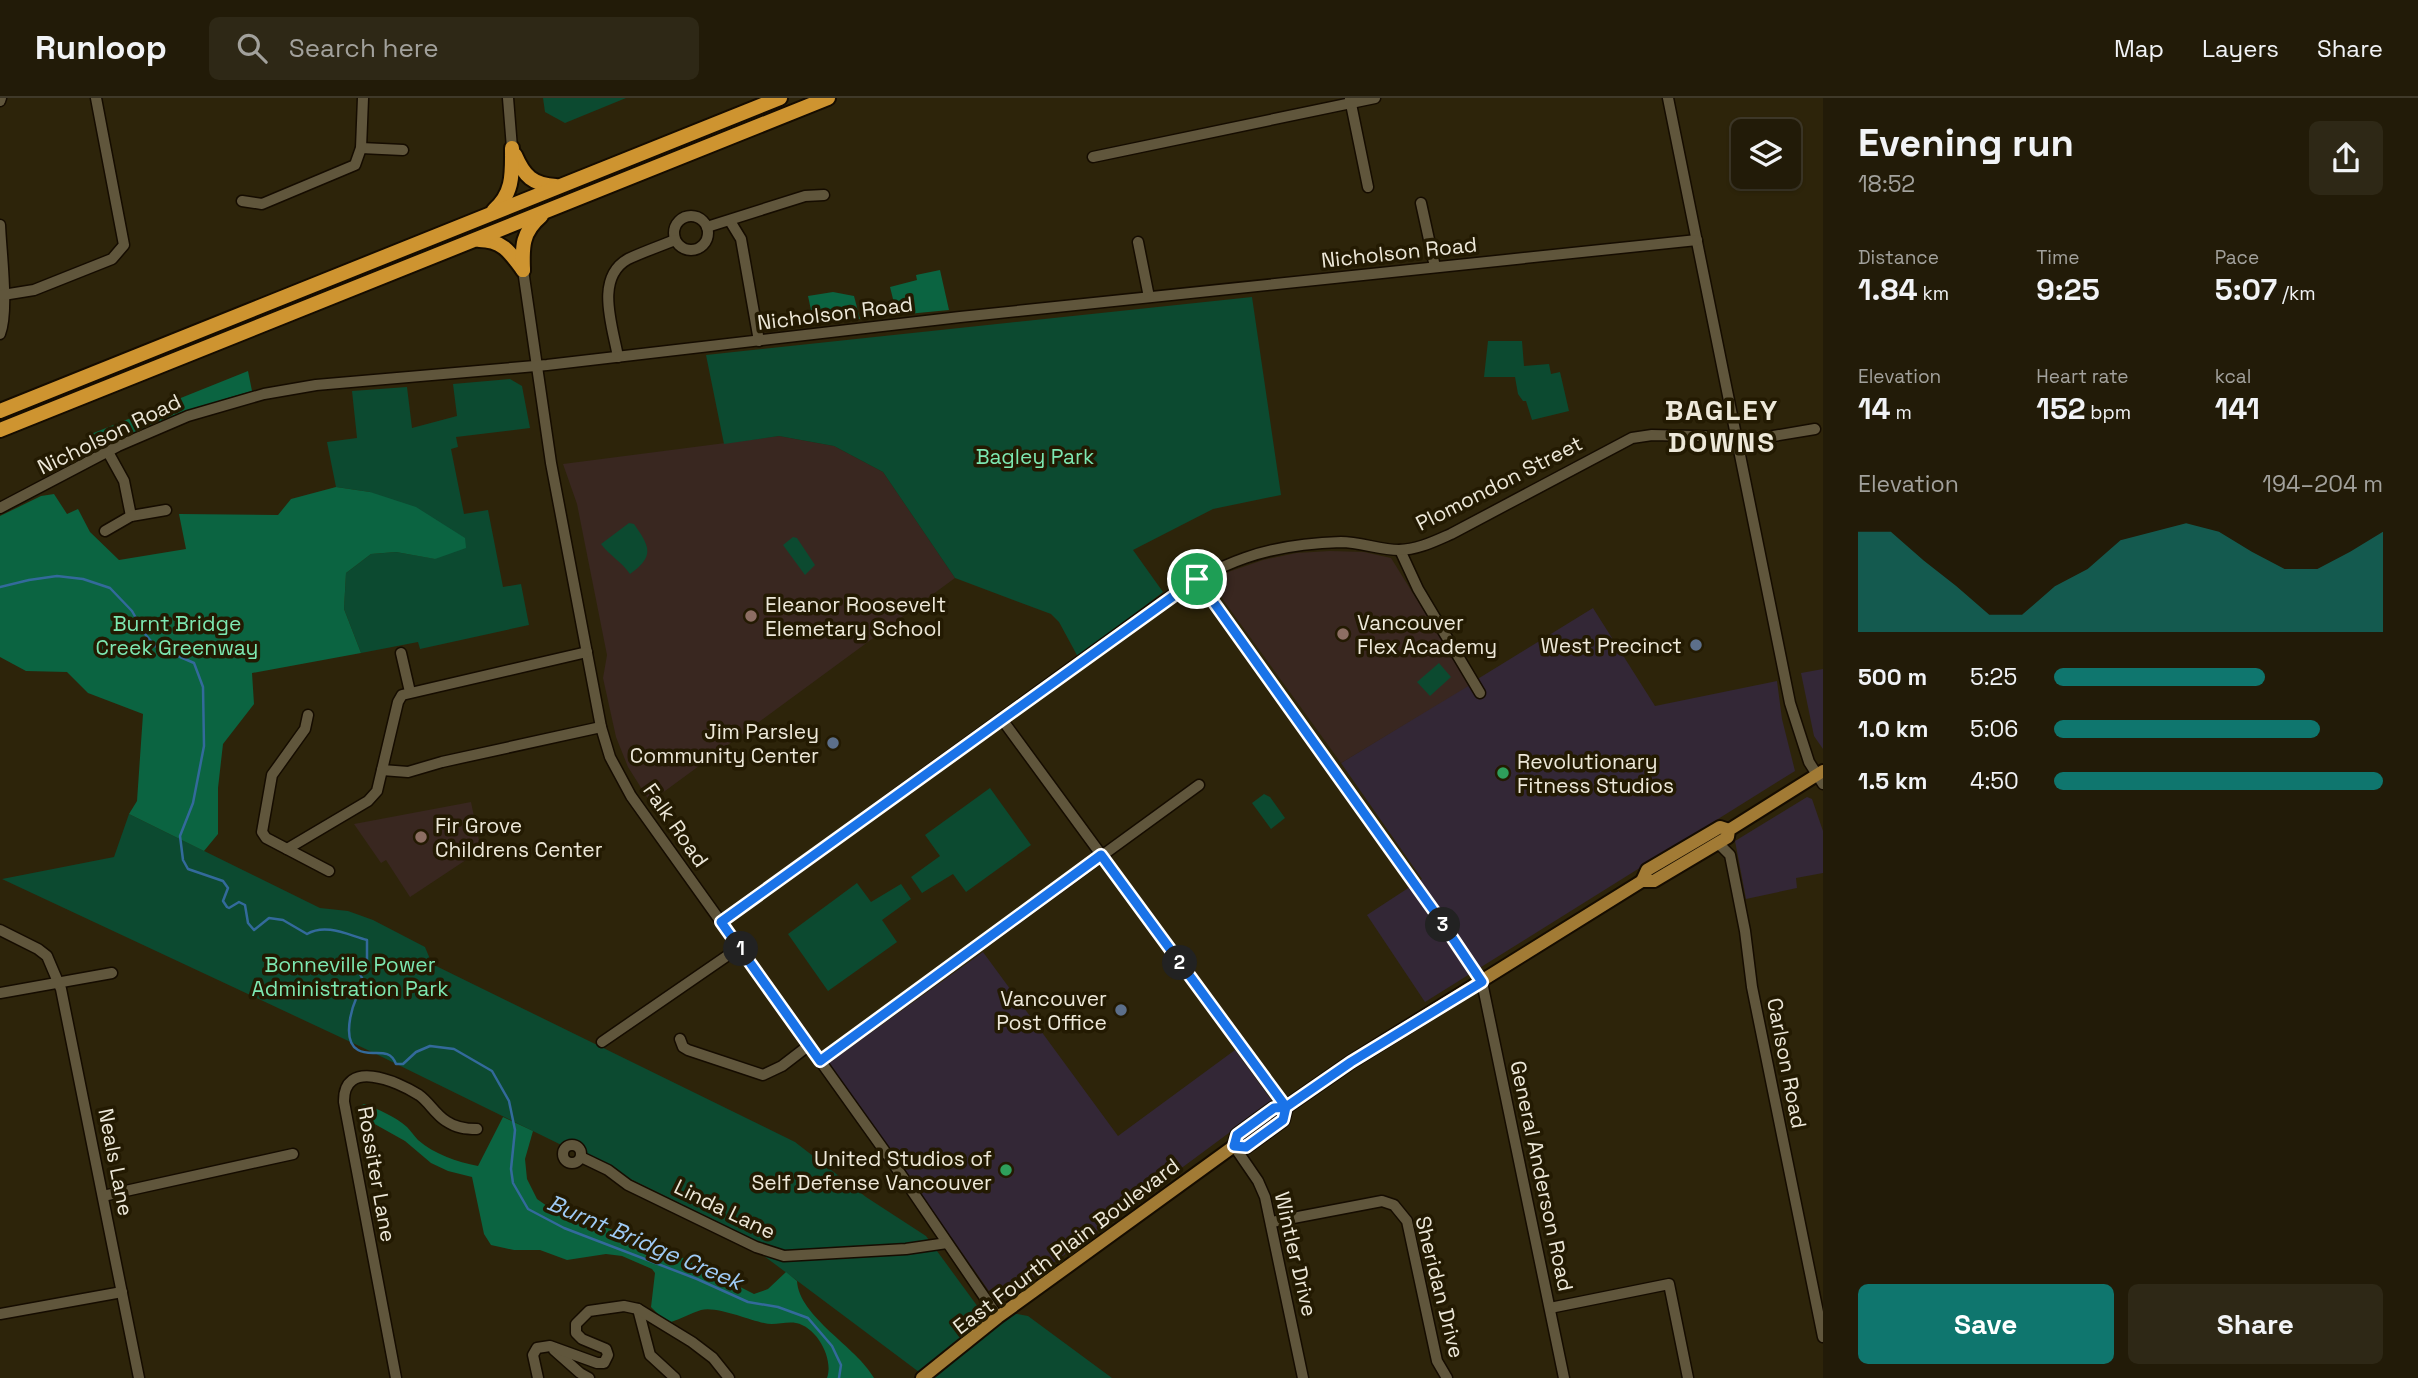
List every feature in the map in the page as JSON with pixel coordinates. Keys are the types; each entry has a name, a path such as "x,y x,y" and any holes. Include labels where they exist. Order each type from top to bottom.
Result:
{"highway":[{"path":"0,411 780,98"},
{"path":"0,430 828,98"},
{"path":"512,148 527,177 536,183 558,186"},
{"path":"489,214 504,202 510,190 512,148"},
{"path":"523,270 522,244 525,233 552,208"},
{"path":"474,240 495,241 505,246 523,270"}],"main road":[{"name":"East Fourth Plain Boulevard","path":"1642,881 1647,870 1685,847 1720,827 1729,830 1821,777"},
{"name":"East Fourth Plain Boulevard","path":"922,1378 998,1317 1234,1146 1237,1135 1274,1108 1286,1107 1351,1062 1642,881 1654,881 1728,837 1729,830"}],"street":[{"path":"3,295 34,290 112,259 124,245 96,98"},
{"path":"242,201 262,204 355,165 361,148 363,98"},
{"path":"508,98 512,148"},
{"path":"1093,157 1351,100 1375,98"},
{"path":"1668,98 1790,704 1808,762 1821,777"},
{"path":"1351,100 1368,187"},
{"path":"361,148 403,150"},
{"path":"707,227 805,196 824,195"},
{"path":"1421,203 1435,267"},
{"path":"686,217 699,219 707,227 706,242 695,250 682,248 675,240 675,226 686,217"},
{"path":"730,221 741,239 759,341"},
{"path":"0,225 3,295 3,324 0,334"},
{"path":"618,357 608,284 626,261 675,240"},
{"name":"Nicholson Road","path":"0,509 108,452 188,416 264,394 316,385 536,366 1149,297 1697,240"},
{"path":"1138,243 1149,297"},
{"name":"Falk Road","path":"523,270 551,463 601,727 610,757 624,786 740,947 998,1317"},
{"name":"Plomondon Street","path":"721,922 1197,579 1227,563 1286,547 1343,542 1400,550 1425,545 1451,534 1632,438 1652,435 1737,437 1750,440 1815,429"},
{"path":"108,452 124,481 131,516"},
{"path":"105,531 131,516 166,510"},
{"path":"1400,550 1418,589 1480,693"},
{"path":"1197,579 1482,982"},
{"path":"287,849 368,801 377,792 398,702 402,695 587,652"},
{"path":"401,653 410,692"},
{"path":"308,715 305,729 272,775 262,828 266,838 329,871"},
{"path":"1002,718 1286,1107"},
{"path":"382,769 408,772 601,727"},
{"path":"820,1061 1199,785"},
{"name":"Carlson Road","path":"1718,843 1730,855 1745,931 1752,987 1823,1337"},
{"name":"Neals Lane","path":"0,930 47,956 61,989 139,1378"},
{"path":"602,1042 740,947"},
{"path":"0,993 112,973"},
{"name":"General Anderson Road","path":"1482,982 1563,1378"},
{"path":"680,1039 683,1047 688,1050 763,1075 782,1066 808,1046"},
{"name":"Rossiter Lane","path":"396,1378 344,1102 344,1089 356,1076 378,1078 404,1086 422,1097 449,1123 463,1129 477,1129"},
{"name":"Wintler Drive","path":"1234,1146 1258,1181 1265,1197 1303,1378"},
{"path":"103,1196 293,1154"},
{"name":"Linda Lane","path":"581,1157 608,1170 628,1185 769,1252 799,1257 947,1243"},
{"name":"Sheridan Drive","path":"1272,1222 1382,1201 1394,1205 1407,1221 1437,1360 1447,1378"},
{"path":"1550,1308 1669,1284 1688,1378"},
{"path":"0,1314 122,1292"},
{"path":"538,1378 533,1356 537,1348 550,1346 597,1363 604,1363 608,1355 606,1349 582,1339 576,1333 576,1324 589,1311 624,1306 692,1342 713,1358 729,1378"},
{"path":"640,1314 650,1355 675,1378"},
{"path":"550,1346 589,1378"}],"shaded area":[{"name":"Eleanor Roosevelt Elemetary School","path":"779,436 834,446 883,472 955,578 650,802 628,767 616,737 603,678 607,655 577,504 563,464"},
{"name":"Vancouver Flex Academy","path":"1364,552 1391,558 1470,685 1341,763 1211,583 1231,571 1263,560 1296,553"},
{"path":"1593,608 1655,706 1777,681 1782,719 1795,771 1425,1002 1367,915 1422,879 1341,763"},
{"path":"1823,669 1823,749 1814,736 1801,673"},
{"path":"1807,797 1812,799 1823,831 1823,873 1796,878 1797,888 1746,899 1735,841"},
{"name":"Fir Grove Childrens Center","path":"471,802 481,850 410,897 386,860 381,863 354,824"},
{"path":"983,952 1118,1136 1235,1050 1272,1101 998,1304 829,1063"}],"green space":[{"path":"543,98 626,98 565,123 545,112"},
{"path":"940,270 949,310 897,315 890,287 917,280 916,275"},
{"path":"833,292 854,296 860,319 814,324 808,296"},
{"name":"Bagley Park","path":"1252,297 1281,495 1213,509 1133,550 1163,592 1078,657 1059,622 1051,614 955,578 883,472 834,446 779,436 724,444 706,355"},
{"path":"1488,341 1522,341 1524,366 1549,364 1551,374 1560,372 1569,411 1532,420 1526,401 1518,394 1515,377 1484,377"},
{"path":"248,371 252,391 170,418 91,452 86,436"},
{"path":"510,379 522,386 530,428 456,437 458,447 451,449 464,514 488,510 503,587 521,584 529,625 420,649 418,642 361,653 344,609 346,573 371,554 396,552 436,559 370,492 336,487 327,442 357,438 352,391 407,387 412,428 457,416 453,384"},
{"name":"Burnt Bridge Creek Greenway","path":"336,487 370,492 416,507 465,538 466,548 435,559 396,552 371,554 346,573 344,609 361,653 252,673 254,704 223,744 218,788 218,834 204,851 129,814 137,801 143,714 88,693 67,672 26,671 0,657 0,516 41,496 54,494 67,514 78,509 90,532 119,560 186,549 179,514 278,515 291,499"},
{"path":"629,523 634,524 647,551 643,562 630,574 601,544"},
{"path":"793,537 797,538 815,565 805,575 783,545"},
{"path":"1439,663 1451,677 1430,696 1417,682"},
{"path":"990,788 1031,845 966,892 953,874 922,893 911,877 940,856 925,835"},
{"path":"1264,794 1270,797 1285,818 1271,829 1252,803"},
{"name":"Bonneville Power Administration Park","path":"129,814 320,908 348,911 373,920 425,947 432,964 795,1142 866,1197 926,1236 978,1307 1028,1316 1112,1378 927,1378 720,1223 372,1052 2,879 114,857"},
{"path":"857,883 871,902 901,884 911,899 882,920 897,942 828,991 788,934"},
{"path":"364,1104 397,1120 418,1140 438,1153 478,1166 503,1117 533,1131 525,1159 527,1179 537,1199 557,1213 663,1248 754,1294 768,1289 786,1272 797,1281 807,1307 866,1366 874,1378 827,1378 828,1362 822,1345 811,1331 796,1323 768,1324 708,1309 671,1322 651,1307 655,1273 652,1269 622,1256 606,1254 567,1260 540,1250 514,1250 491,1245 484,1234 472,1177 431,1163 405,1141 371,1122 360,1120 357,1108"}],"waterway":[{"name":"Burnt Bridge Creek","path":"0,587 57,576 83,579 110,588 132,611 155,646 194,663 203,687 204,746 193,803 180,836 183,860 188,869 223,881 228,888 223,901 229,908 239,902 245,905 248,923 254,930 269,918 283,920 307,934 329,930 367,940 367,961 359,972 365,984 356,998 349,1028 353,1045 358,1050 384,1053 393,1058 396,1064 403,1064 416,1052 430,1046 454,1049 492,1071 509,1101 515,1130 511,1169 513,1183 528,1209 564,1228 697,1279 748,1302 778,1307 808,1318 832,1346 841,1365 839,1378"}],"place":[{"name":"Eleanor Roosevelt Elemetary School","path":"751,616"},
{"name":"Vancouver Flex Academy","path":"1343,634"},
{"name":"West Precinct","path":"1696,645"},
{"name":"Jim Parsley Community Center","path":"833,743"},
{"name":"Revolutionary Fitness Studios","path":"1503,773"},
{"name":"Fir Grove Childrens Center","path":"421,837"},
{"name":"Vancouver Post Office","path":"1121,1010"},
{"name":"United Studios of Self Defense Vancouver","path":"1006,1170"}],"district":[{"name":"BAGLEY DOWNS","path":"1722,426"}],"route":[{"path":"1197,579 1160,603 721,922 820,1061 1101,855 1286,1107 1274,1108 1237,1135 1234,1146 1246,1147 1283,1120 1286,1107 1333,1074 1482,982 1197,579"}]}
